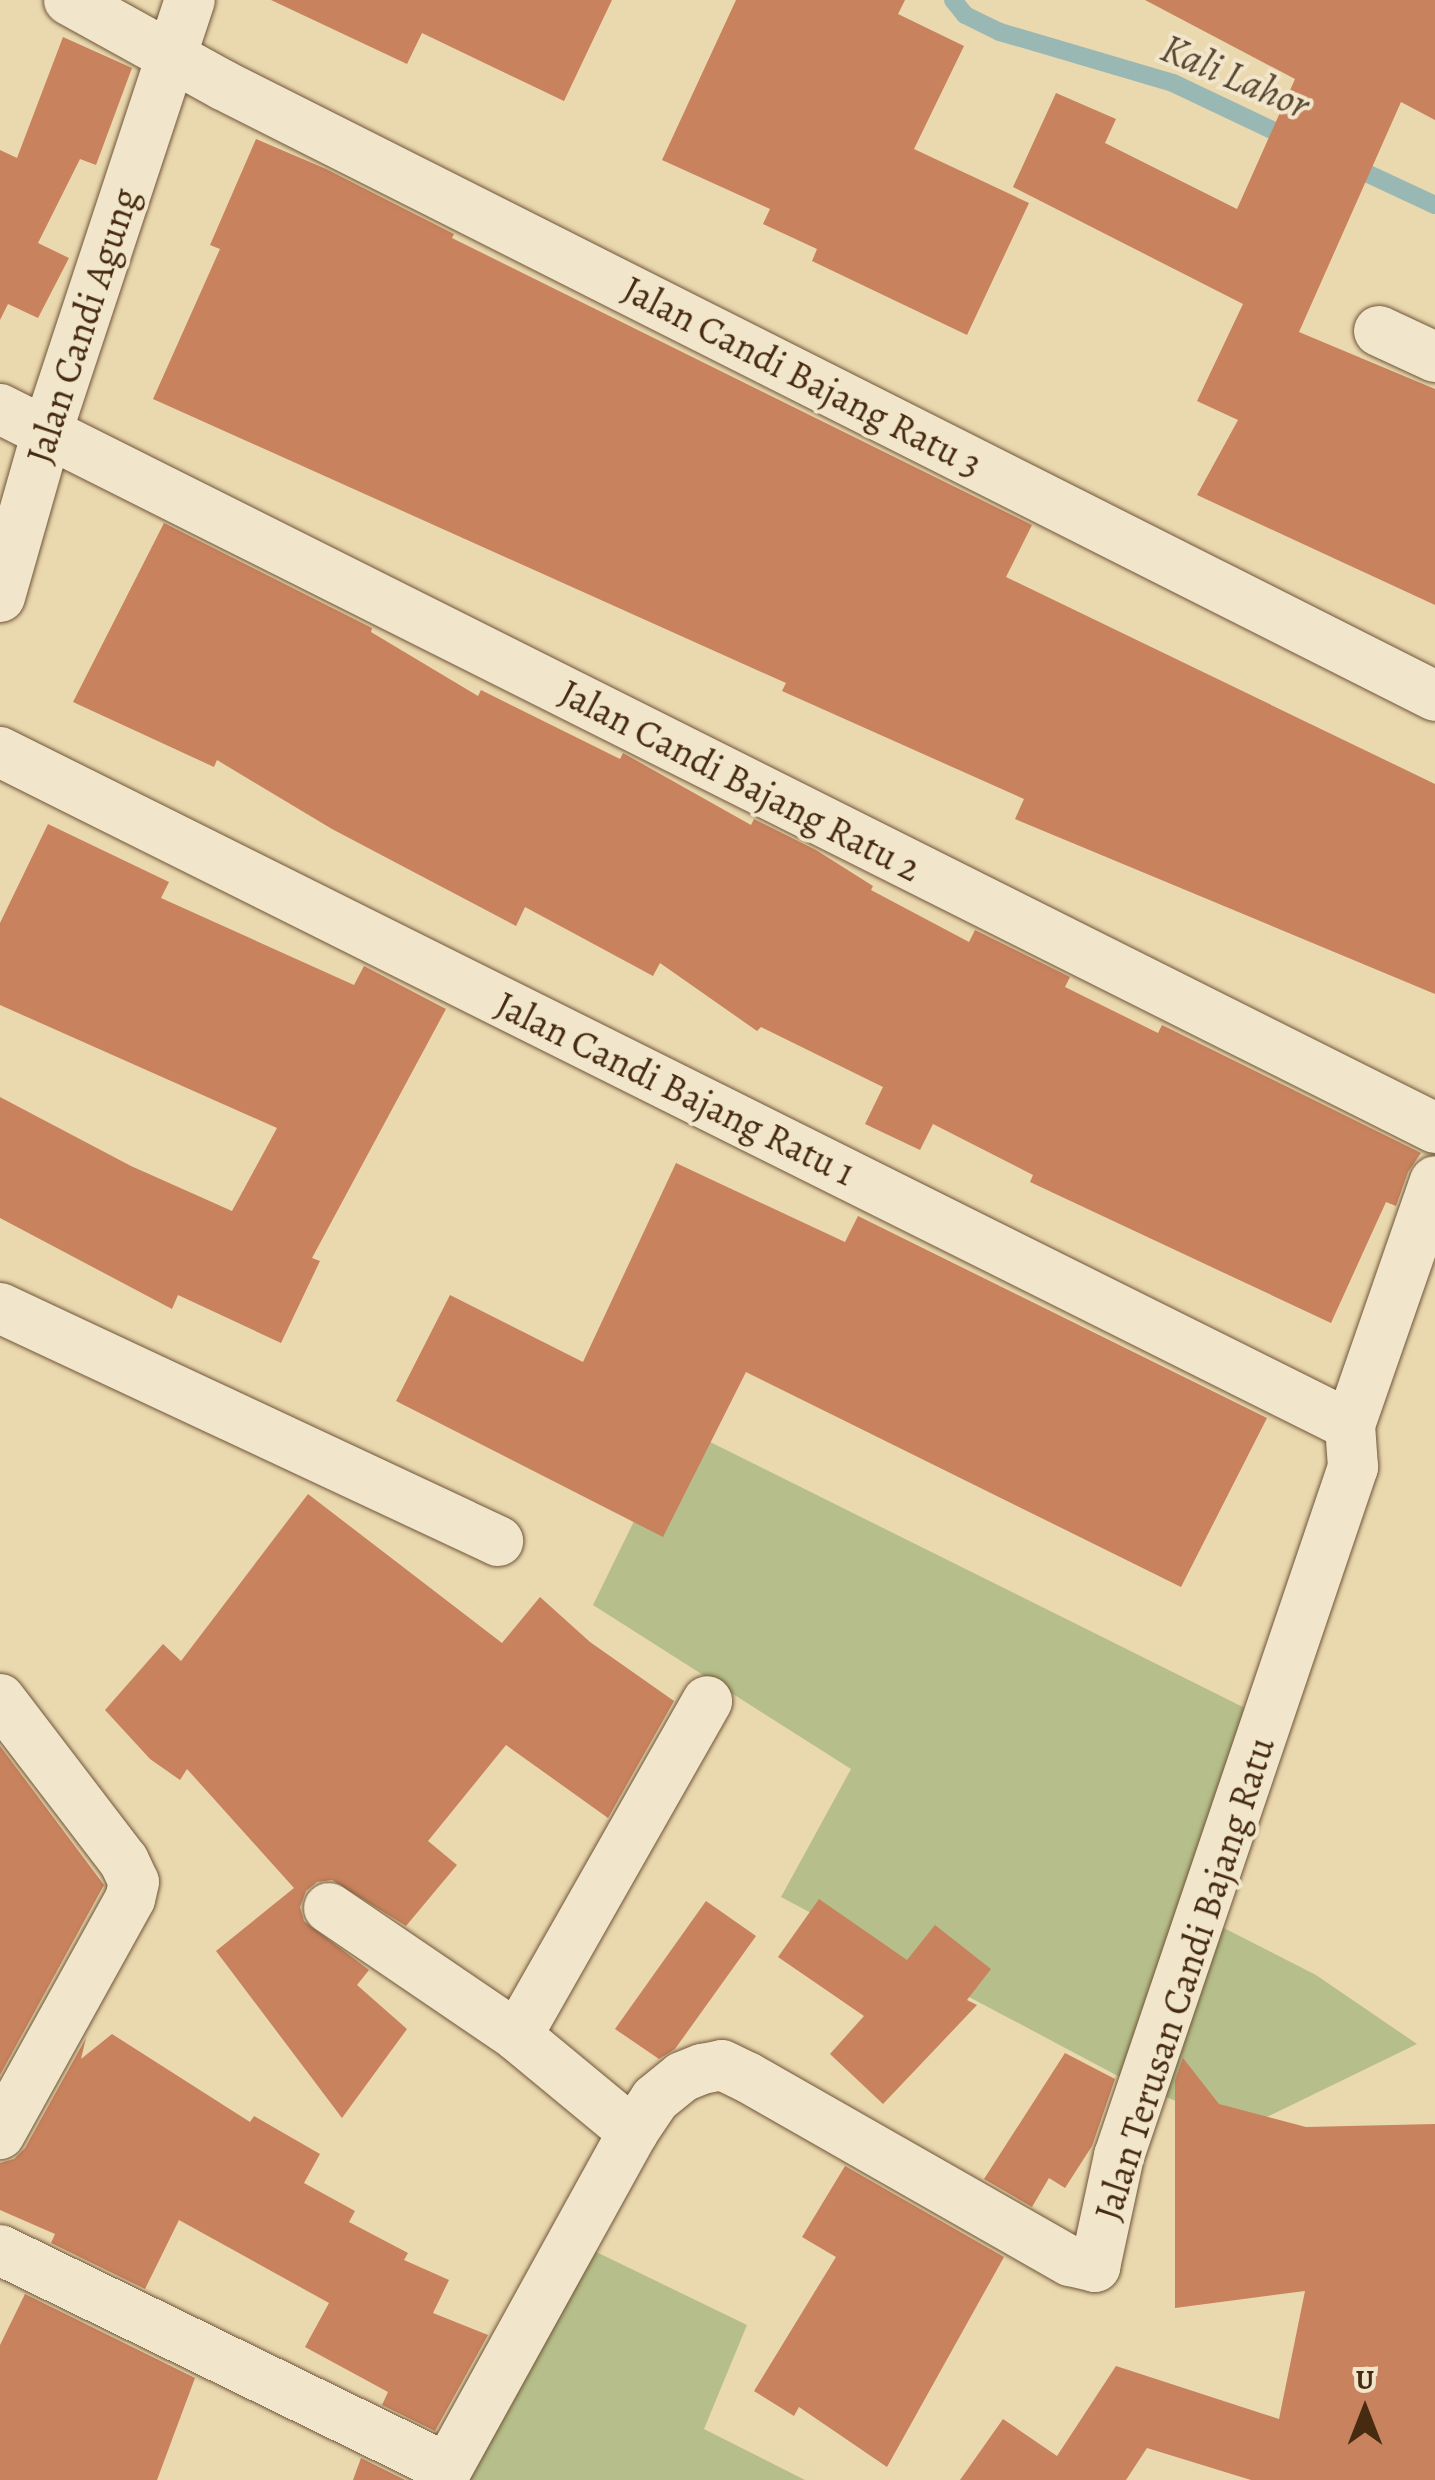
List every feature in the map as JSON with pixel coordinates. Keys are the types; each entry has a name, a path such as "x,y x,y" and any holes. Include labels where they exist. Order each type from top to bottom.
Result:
{"street":[{"name":"Jalan Candi Bajang Ratu 3","path":"69,0 170,56 1435,696"},
{"name":"Jalan Candi Agung","path":"0,597 47,432 190,0"},
{"path":"1379,331 1435,357"},
{"name":"Jalan Candi Bajang Ratu 2","path":"0,409 1435,1128"},
{"name":"Jalan Candi Bajang Ratu 1","path":"0,752 1350,1425"},
{"path":"1350,1425 1435,1182"},
{"path":"0,1308 498,1541"},
{"name":"Jalan Terusan Candi Bajang Ratu","path":"443,2474 654,2099 682,2078 722,2065 1070,2261 1094,2268 1119,2156 1353,1466 1350,1425"},
{"path":"0,1699 124,1861 134,1882 130,1899 0,2134"},
{"path":"517,2036 706,1702"},
{"path":"329,1908 517,2036 633,2132"},
{"path":"0,2250 443,2474"}],"green space":[{"path":"680,1427 1255,1713 1216,1924 1316,1975 1417,2044 1244,2128 1133,2084 781,1897 851,1769 593,1605"},
{"path":"584,2246 747,2325 704,2429 805,2480 464,2480"}],"building":[{"path":"271,0 612,0 564,101 422,33 407,64"},
{"path":"736,0 905,0 898,14 964,46 914,149 1029,203 967,335 812,261 817,249 763,224 770,209 662,160"},
{"path":"1145,0 1435,0 1435,120 1401,102 1299,332 1435,389 1435,605 1197,495 1238,420 1197,401 1243,304 1013,187 1056,93 1116,119 1105,143 1237,209 1295,79"},
{"path":"63,37 132,68 96,165 80,159 38,243 69,258 38,318 8,304 0,320 0,150 17,158"},
{"path":"256,139 326,169 454,234 452,238 1032,525 1006,577 1435,784 1435,994 1015,819 1024,799 782,691 786,683 153,399 220,249 210,245"},
{"path":"164,523 372,628 371,632 478,696 481,690 620,759 623,753 751,825 754,819 816,850 873,886 871,890 969,942 975,930 1070,977 1065,987 1158,1033 1162,1025 1421,1153 1408,1172 1396,1206 1386,1202 1331,1323 1030,1182 1033,1175 933,1124 920,1150 865,1124 883,1087 761,1027 757,1031 660,963 653,976 525,907 516,926 332,829 217,760 214,767 73,702"},
{"path":"48,824 169,882 161,898 354,985 364,966 446,1009 312,1258 320,1261 281,1343 178,1295 172,1309 0,1218 0,1097 131,1166 232,1211 277,1128 0,1005 0,923"},
{"path":"676,1163 845,1242 858,1216 1267,1418 1181,1587 746,1372 663,1537 396,1401 450,1295 583,1362"},
{"path":"308,1494 502,1643 540,1597 590,1642 674,1701 608,1818 506,1745 428,1841 457,1865 406,1926 332,1880 317,1882 306,1891 300,1907 304,1921 369,1970 357,1985 407,2029 342,2118 216,1951 294,1888 187,1769 180,1780 150,1759 105,1710 163,1644 181,1661"},
{"path":"0,1746 104,1885 0,2075"},
{"path":"819,1899 907,1960 935,1925 991,1969 967,2000 977,2005 883,2104 830,2054 864,2016 778,1957"},
{"path":"706,1901 756,1936 675,2049 659,2059 615,2029"},
{"path":"112,2034 250,2122 254,2116 320,2154 304,2183 355,2211 349,2222 408,2253 404,2260 449,2280 433,2313 488,2335 435,2431 382,2405 388,2392 305,2347 329,2303 179,2220 145,2289 51,2243 55,2234 0,2210 0,2163 14,2159 25,2148 86,2038 81,2059"},
{"path":"1065,2053 1115,2079 1092,2146 1065,2188 1049,2178 1032,2207 984,2179"},
{"path":"1183,2058 1219,2104 1306,2127 1435,2124 1435,2480 1251,2480 1147,2448 1126,2480 960,2480 1003,2419 1057,2456 1116,2366 1279,2419 1305,2291 1175,2308 1175,2080"},
{"path":"845,2166 1004,2257 887,2467 799,2407 794,2416 754,2391 836,2257 802,2237"},
{"path":"25,2294 195,2378 157,2480 0,2480 0,2345"},
{"path":"361,2458 405,2480 353,2480"}],"waterway":[{"name":"Kali Lahor","path":"953,0 965,15 1000,32 1173,83 1291,139"},
{"name":"Kali Lahor","path":"1347,164 1435,205"}]}
